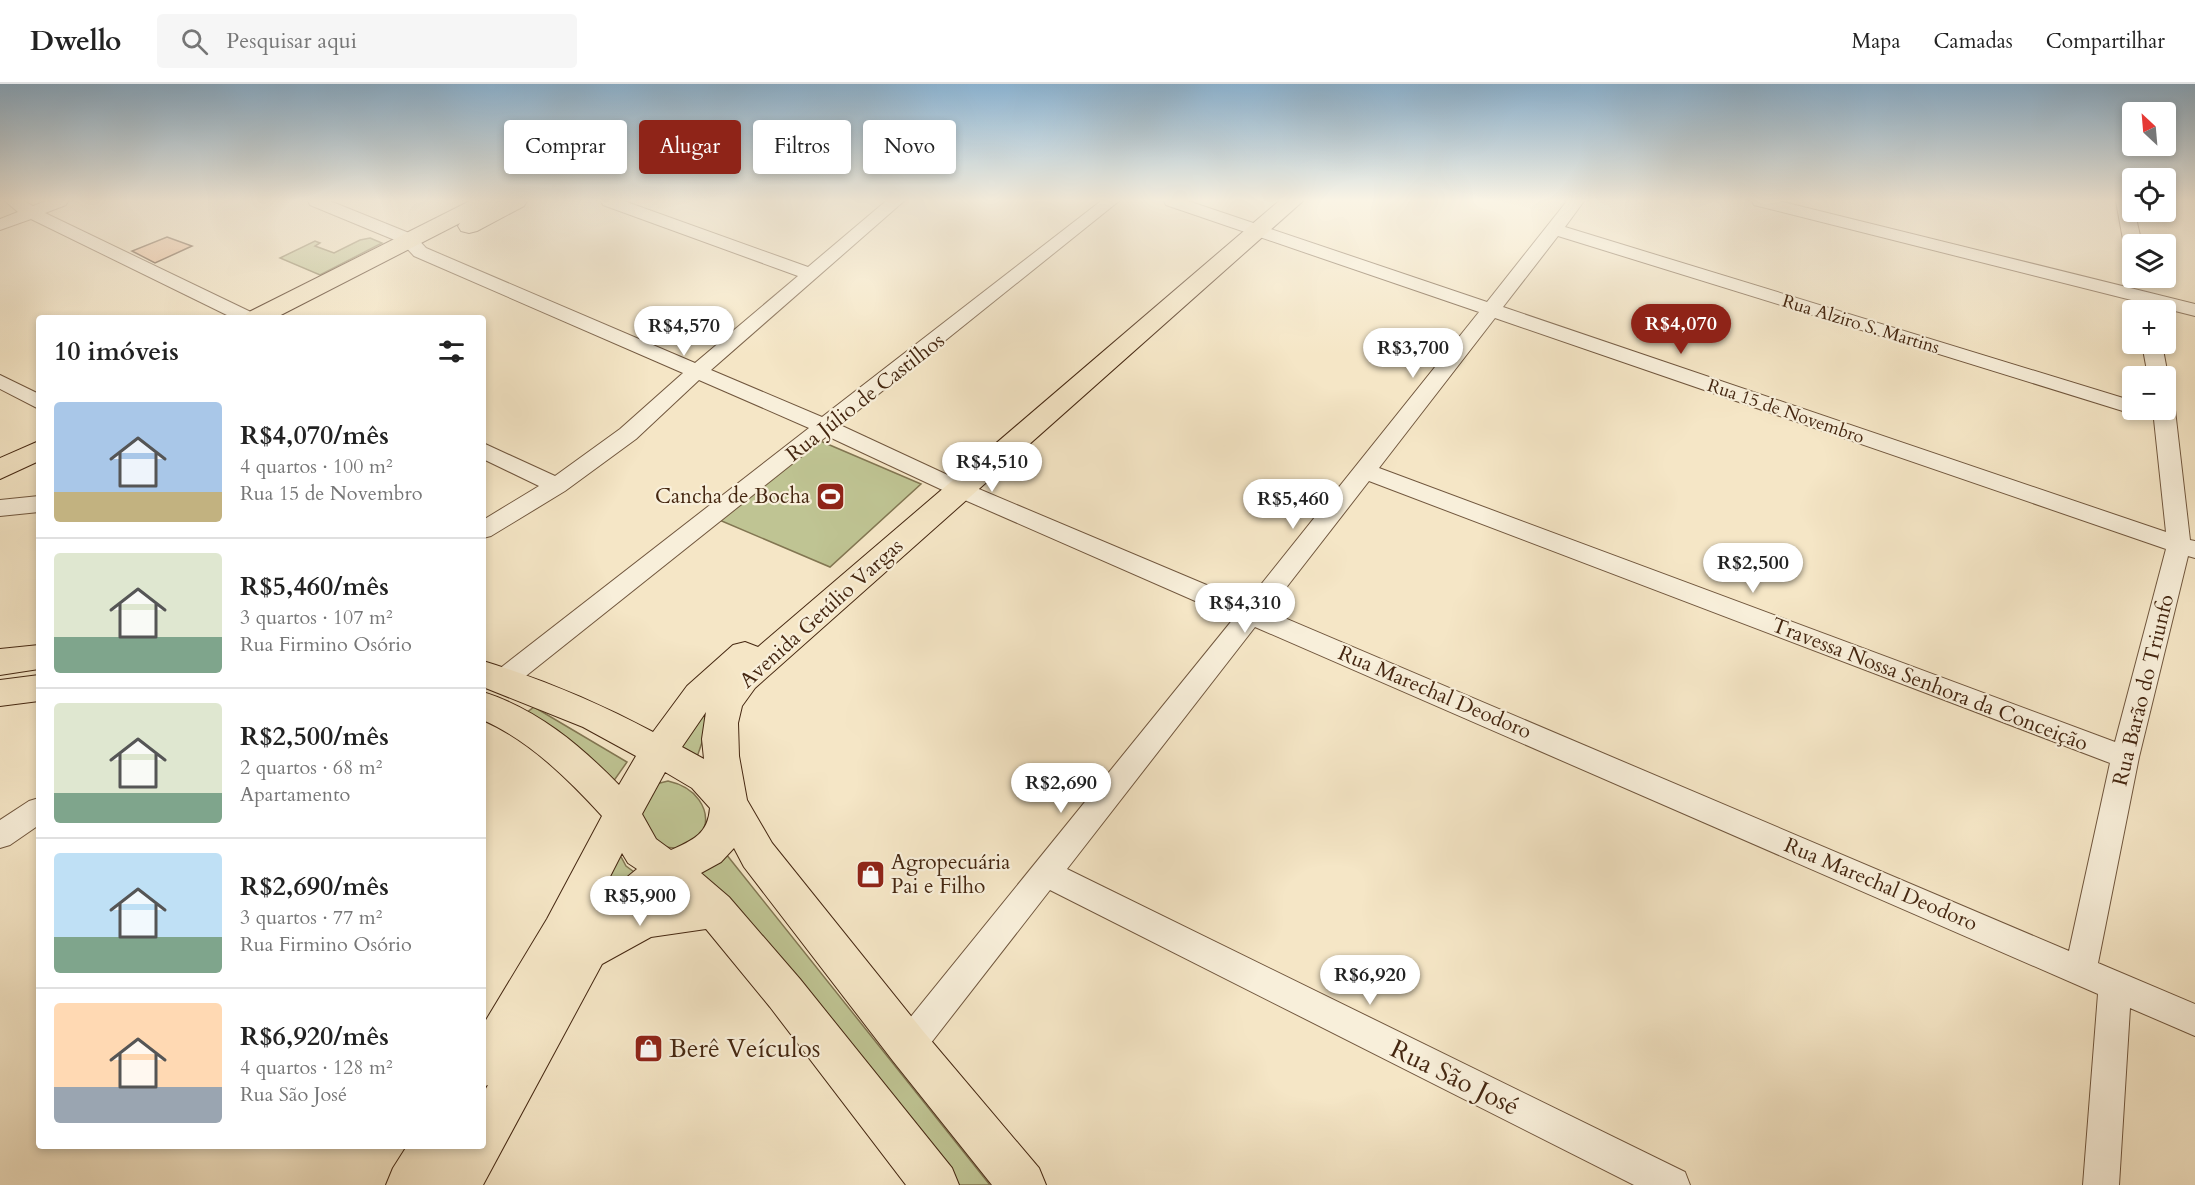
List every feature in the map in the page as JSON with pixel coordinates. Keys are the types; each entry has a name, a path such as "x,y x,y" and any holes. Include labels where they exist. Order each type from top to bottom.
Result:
{"main road":[{"path":"264,315 332,288 402,252"},
{"name":"Avenida Getúlio Vargas","path":"486,1061 561,932 646,770 699,695 805,612 948,484 1220,252"},
{"path":"296,315 332,288"},
{"path":"0,447 36,429"},
{"path":"0,470 36,452"},
{"name":"Avenida Getúlio Vargas","path":"486,1134 601,926 616,908 668,871 714,844 724,832 730,805 721,762 719,731 725,704 743,680 805,612"},
{"path":"0,662 36,657"},
{"path":"490,686 595,717 705,777 730,805 758,855 908,1046 1022,1185"},
{"path":"490,686 519,721 580,768 622,812 628,830 642,851 715,910 785,993 935,1185"},
{"path":"0,693 36,688"},
{"path":"583,956 623,929 652,917 715,910"},
{"path":"410,1185 432,1149"},
{"path":"458,1185 477,1149"}],"street":[{"path":"113,252 242,315"},
{"name":"Rua Marechal Deodoro","path":"428,252 696,372 826,427 948,484 2195,1020"},
{"path":"750,252 810,274"},
{"path":"486,528 557,486 628,434 696,372 836,252"},
{"name":"Rua Júlio de Castilhos","path":"490,686 826,427 1046,252"},
{"name":"Rua 15 de Novembro","path":"1323,252 2187,548"},
{"path":"908,1046 1044,872 1252,614 1536,252"},
{"name":"Rua Alziro S. Martins","path":"1629,252 2122,405"},
{"path":"1952,252 2130,300"},
{"path":"2176,308 2195,310"},
{"path":"0,381 36,401"},
{"name":"Rua Barão do Triunfo","path":"2081,970 2125,757 2187,548 2166,420"},
{"path":"486,451 557,486"},
{"name":"Travessa Nossa Senhora da Conceição","path":"1365,471 2125,757"},
{"path":"0,508 36,504"},
{"path":"0,836 36,812"},
{"name":"Rua São José","path":"1044,872 1672,1185"},
{"path":"2101,1185 2115,984"}],"green space":[{"path":"292,252 364,252 320,275 280,258"},
{"path":"818,440 921,484 830,567 717,519"},
{"path":"720,690 697,757 672,747"},
{"path":"534,707 627,762 613,782 526,713"},
{"path":"668,781 687,788 699,800 705,813 705,827 699,838 688,846 671,848 650,842 634,803 652,785"},
{"path":"619,853 626,866 641,877 574,928"},
{"path":"726,854 990,1185 959,1185 797,976 700,874"}],"building":[{"path":"135,252 178,252 155,263"}],"place":[{"name":"Cancha de Bocha","path":"831,496"},
{"name":"Agropecuária Pai e Filho","path":"870,874"},
{"name":"Berê Veículos","path":"648,1048"}]}
